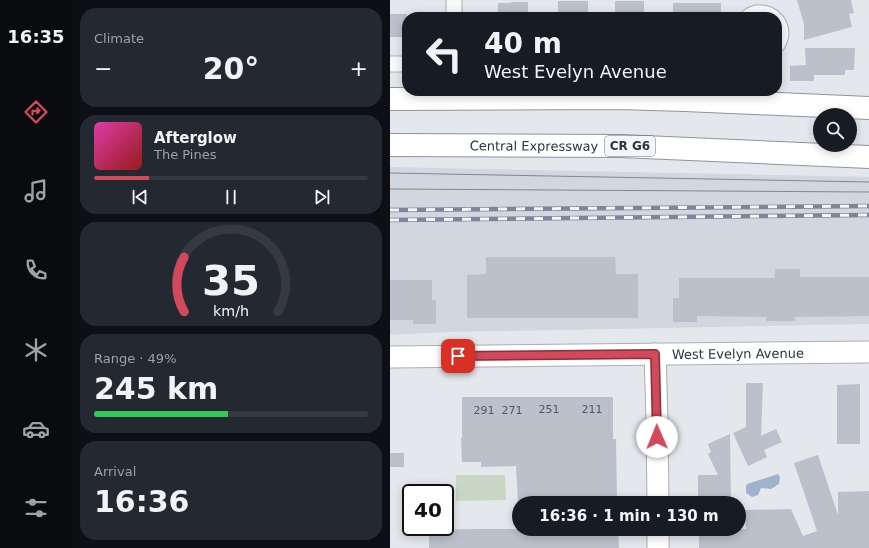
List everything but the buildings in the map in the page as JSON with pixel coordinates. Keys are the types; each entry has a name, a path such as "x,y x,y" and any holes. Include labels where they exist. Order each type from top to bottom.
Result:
{"highway":[{"path":"390,99 619,98 869,108"},
{"name":"Central Expressway","path":"390,145 620,146 869,157"}],"main road":[{"name":"West Evelyn Avenue","path":"390,357 869,352"},
{"path":"655,354 658,496"},
{"path":"658,536 658,548"}],"street":[{"path":"454,0 454,12"},
{"path":"390,64 402,64"}],"shaded area":[{"path":"390,167 869,177 869,324 450,332 390,335"}],"green space":[{"path":"456,475 505,475 506,500 456,501"}],"water":[{"path":"778,474 780,477 779,484 771,489 761,488 758,495 752,497 746,493 747,484"}],"tram line":[{"path":"390,173 869,182"},
{"path":"390,189 869,192"}],"railway":[{"path":"390,210 869,206"},
{"path":"390,220 869,215"}],"route":[{"path":"458,356 655,354 657,437"}]}
